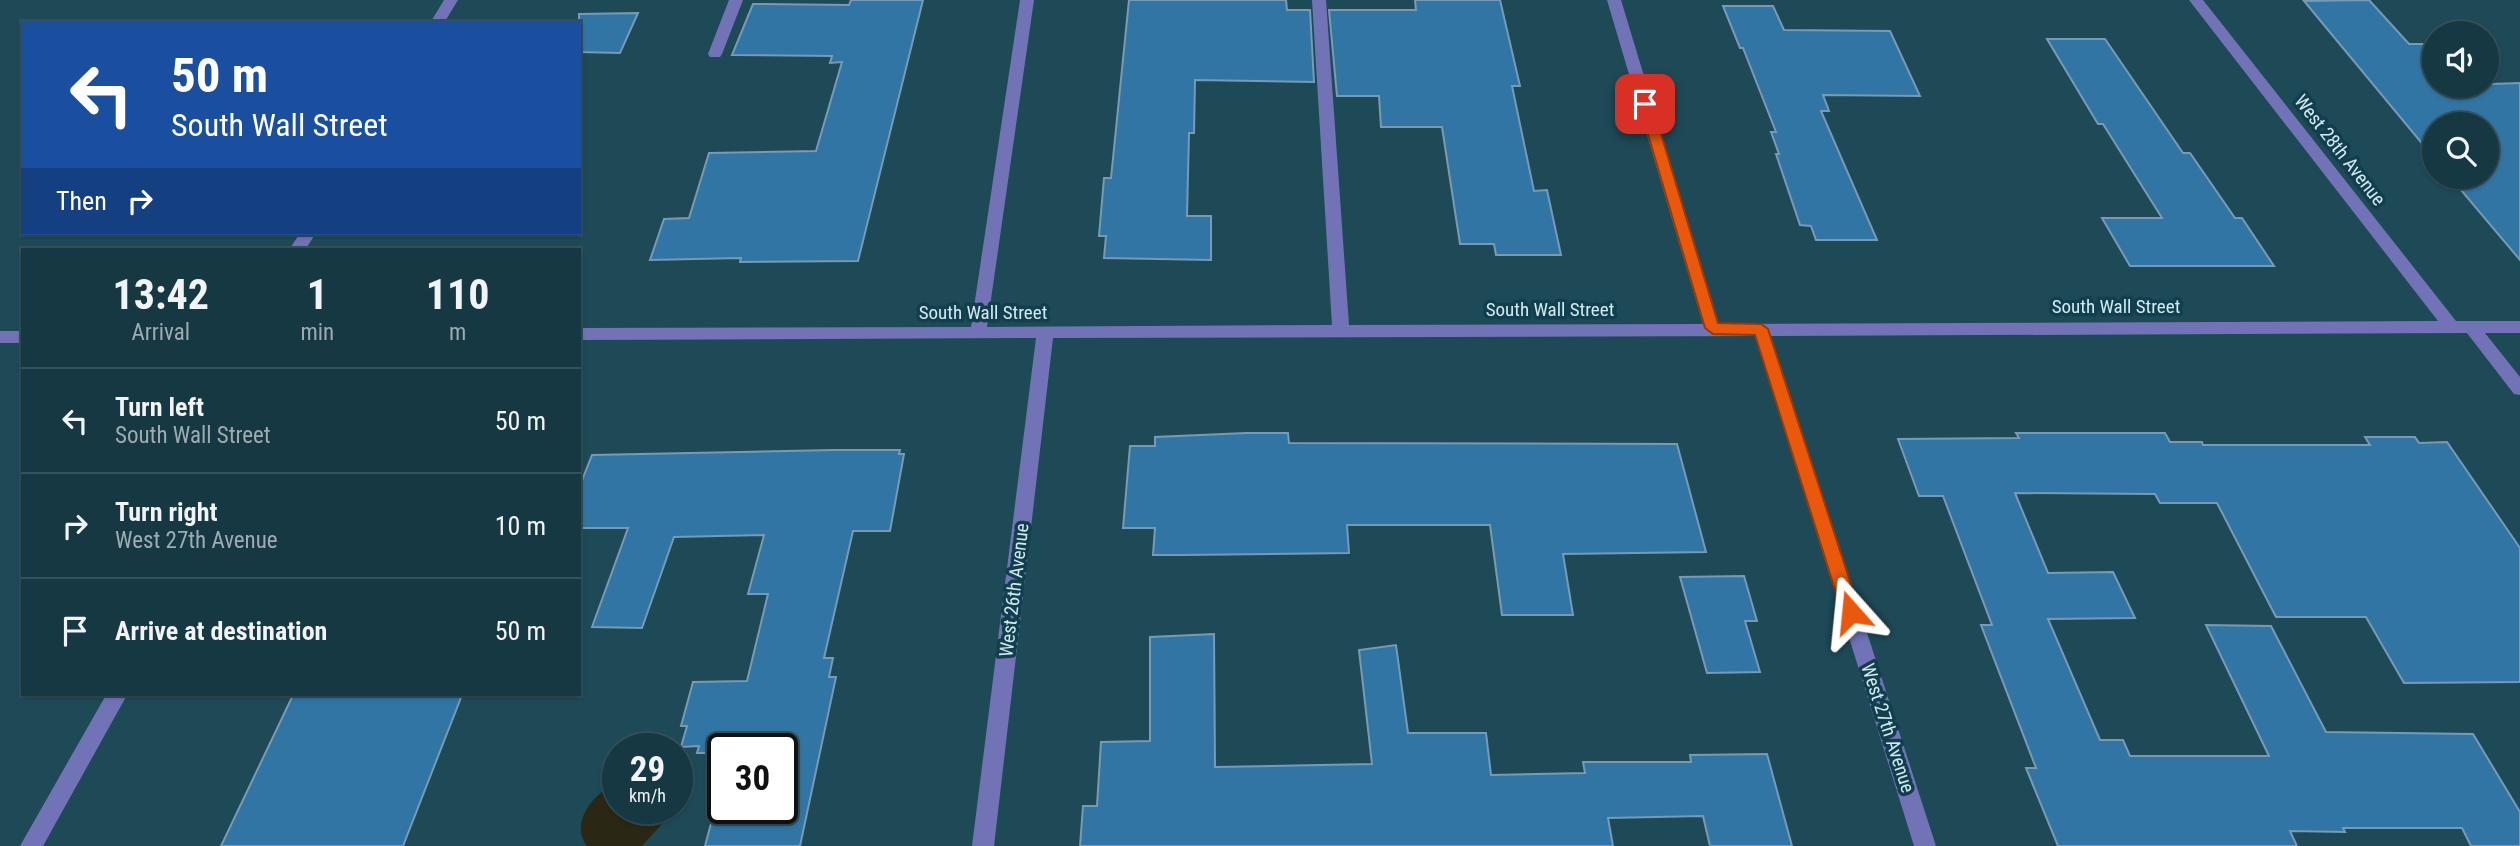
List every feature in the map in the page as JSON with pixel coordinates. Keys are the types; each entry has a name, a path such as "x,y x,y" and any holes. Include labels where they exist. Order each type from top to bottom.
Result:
{"street":[{"path":"438,21 451,0"},
{"path":"715,54 736,0"},
{"path":"978,333 1027,0"},
{"path":"1319,0 1340,331"},
{"path":"1614,0 1713,328"},
{"name":"West 28th Avenue","path":"2196,0 2451,326"},
{"path":"2471,327 2520,389"},
{"name":"South Wall Street","path":"581,334 2520,327"},
{"name":"West 27th Avenue","path":"1761,329 1925,846"},
{"name":"West 26th Avenue","path":"983,846 1045,334"},
{"path":"0,337 21,337"},
{"path":"31,846 116,696"}],"shaded area":[{"path":"601,793 602,824 661,825 642,846 587,846 582,837 583,818 587,808"}],"building":[{"path":"851,0 923,0 858,261 740,262 741,258 650,260 664,219 689,218 709,153 816,151 842,62 830,63 832,56 732,55 753,4 849,5"},
{"path":"1129,0 1286,0 1287,10 1310,10 1314,82 1195,80 1194,133 1189,133 1187,216 1211,216 1211,260 1104,258 1106,236 1099,236 1104,178 1111,178"},
{"path":"1415,0 1500,0 1520,86 1512,86 1534,191 1547,190 1561,255 1496,255 1494,244 1460,244 1442,127 1381,127 1379,96 1337,96 1329,10 1416,10"},
{"path":"2369,0 2409,44 2422,44 2422,98 2499,98 2499,84 2520,83 2520,260 2460,189 2499,189 2499,112 2422,112 2422,144 2304,1"},
{"path":"1723,6 1773,6 1784,30 1890,31 1920,96 1823,95 1829,111 1821,111 1877,240 1816,240 1811,226 1800,225 1776,154 1779,154 1771,132 1776,132 1743,48 1740,48"},
{"path":"638,13 620,53 581,52 579,14"},
{"path":"2047,39 2105,39 2183,153 2190,153 2235,218 2242,218 2274,266 2130,266 2102,218 2162,218 2103,124 2098,124"},
{"path":"1288,433 1289,443 1677,444 1706,552 1563,554 1573,615 1502,615 1490,525 1347,525 1349,553 1181,555 1153,555 1155,528 1123,528 1130,446 1155,446 1155,437"},
{"path":"2016,433 2165,433 2170,442 2202,442 2203,445 2370,445 2365,437 2415,437 2419,443 2447,442 2520,548 2520,682 2404,683 2366,617 2276,617 2217,503 2160,503 2155,494 2015,493 2048,573 2113,572 2135,618 2048,619 2100,740 2123,740 2130,756 2269,756 2206,625 2271,626 2326,732 2473,734 2520,812 2520,846 2471,846 2462,828 2343,828 2345,832 2290,831 2297,846 2058,846 2026,768 2036,768 1981,625 1992,625 1943,496 1919,496 1898,439 2019,438"},
{"path":"834,450 900,450 899,454 904,454 890,531 853,531 824,658 833,658 829,677 836,677 800,846 705,846 711,824 798,824 798,733 707,733 707,753 697,753 699,746 693,746 693,733 685,733 687,726 681,726 693,682 747,681 768,594 748,594 764,535 674,537 642,628 592,627 628,528 581,528 581,483 592,455"},
{"path":"1744,576 1757,621 1745,621 1760,672 1707,673 1680,577"},
{"path":"1214,634 1215,767 1372,764 1359,650 1396,645 1408,733 1486,733 1491,775 1585,773 1583,762 1691,762 1690,755 1767,754 1792,846 1710,846 1703,816 1608,818 1613,846 1080,846 1083,806 1097,806 1101,742 1150,741 1150,637"},
{"path":"293,696 462,696 403,846 221,846"}],"route":[{"path":"1645,104 1713,328 1761,329 1851,612"}]}
